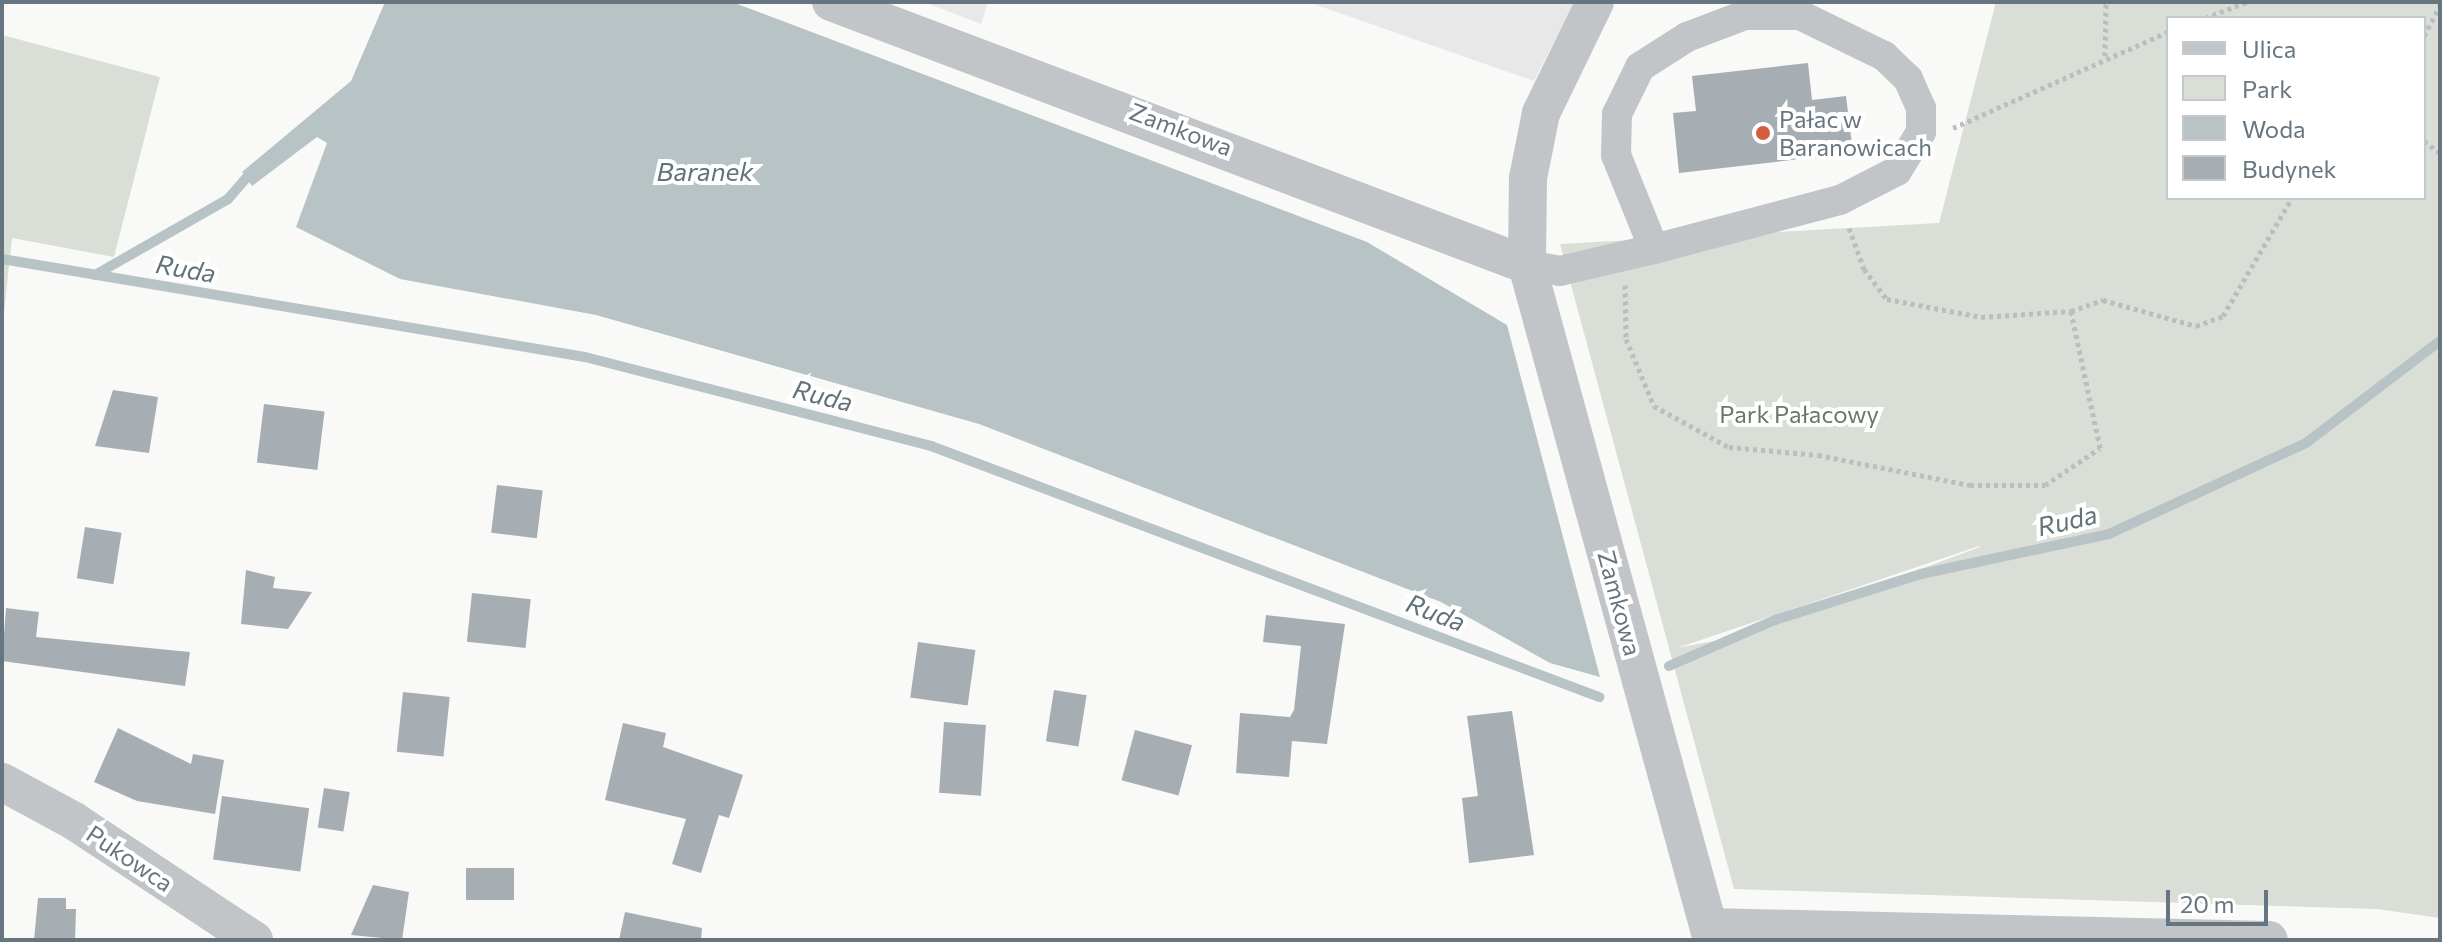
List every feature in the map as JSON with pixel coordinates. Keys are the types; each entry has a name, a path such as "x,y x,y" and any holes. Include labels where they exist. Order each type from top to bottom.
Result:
{"street":[{"name":"Zamkowa","path":"831,2 1527,265"},
{"name":"Zamkowa","path":"1595,2 1541,113 1528,178 1527,265 1710,934"},
{"path":"1527,265 1560,271 1640,253 1840,200 1897,171 1921,132 1921,108 1908,79 1884,56 1800,15 1746,9 1687,37 1640,67 1617,114 1616,155 1640,253"},
{"name":"Pukowca","path":"2,782 74,821 254,940"},
{"path":"1710,934 2269,940"}],"path":[{"path":"2105,56 2106,2"},
{"path":"2210,16 2247,2"},
{"path":"2426,32 2440,6"},
{"path":"1921,132 1953,128 2105,56 2166,33"},
{"path":"1840,200 1864,269 1887,299 1981,317 2071,311 2103,300 2196,326 2223,316 2291,200"},
{"path":"1640,253 1626,339 1654,406 1729,447 1818,455 1970,485 2045,485 2100,448 2071,311"}],"shaded area":[{"path":"924,2 988,2 981,24"},
{"path":"1308,2 1574,2 1534,81"}],"green space":[{"name":"Park Pałacowy","path":"1996,2 2440,2 2440,918 2377,909 1734,889 1560,244 1939,223","holes":["1980,547 1740,636 1677,648"]},
{"path":"2,35 160,77 114,257 12,238 2,332"}],"water":[{"name":"Baranek","path":"385,2 732,2 1367,242 1507,325 1600,677 1550,663 1441,602 979,424 596,315 400,279 296,227 327,143 317,137 252,186 242,172 351,81"}],"building":[{"name":"Pałac w Baranowicach","path":"1808,63 1812,100 1846,96 1853,153 1679,173 1673,113 1696,111 1692,76"},
{"path":"113,390 158,397 149,453 95,446"},
{"path":"264,404 325,411 317,470 257,463"},
{"path":"497,485 543,491 537,538 491,533"},
{"path":"85,527 122,533 113,584 77,578"},
{"path":"246,570 275,577 273,588 312,592 288,629 241,624"},
{"path":"472,593 531,599 526,648 467,642"},
{"path":"6,608 39,612 36,637 190,652 185,686 2,661"},
{"path":"1266,615 1345,624 1327,744 1292,741 1289,777 1236,773 1240,713 1290,717 1294,710 1301,646 1263,642"},
{"path":"918,642 975,650 968,706 910,697"},
{"path":"1054,690 1087,695 1078,747 1046,741"},
{"path":"403,692 450,697 443,757 397,752"},
{"path":"1512,711 1534,855 1469,863 1462,798 1478,796 1467,716"},
{"path":"944,722 986,725 981,796 939,793"},
{"path":"623,723 666,733 663,747 743,775 729,818 719,815 701,873 672,864 686,819 605,800"},
{"path":"118,728 191,764 193,754 224,760 215,814 137,801 94,782"},
{"path":"1135,730 1192,745 1179,795 1122,780"},
{"path":"324,788 350,792 343,832 318,828"},
{"path":"222,796 309,808 300,872 213,859"},
{"path":"466,868 514,868 514,900 466,900"},
{"path":"373,885 409,892 402,940 351,935"},
{"path":"38,898 66,898 66,909 76,909 75,940 34,940"},
{"path":"625,912 702,928 701,940 619,940"}],"waterway":[{"path":"95,275 228,199 246,178"},
{"name":"Ruda","path":"2,259 585,357 931,446 1599,697"},
{"name":"Ruda","path":"1669,666 1775,620 1921,574 2109,534 2306,443 2440,341"}],"place":[{"name":"Pałac w Baranowicach","path":"1763,133"}]}
